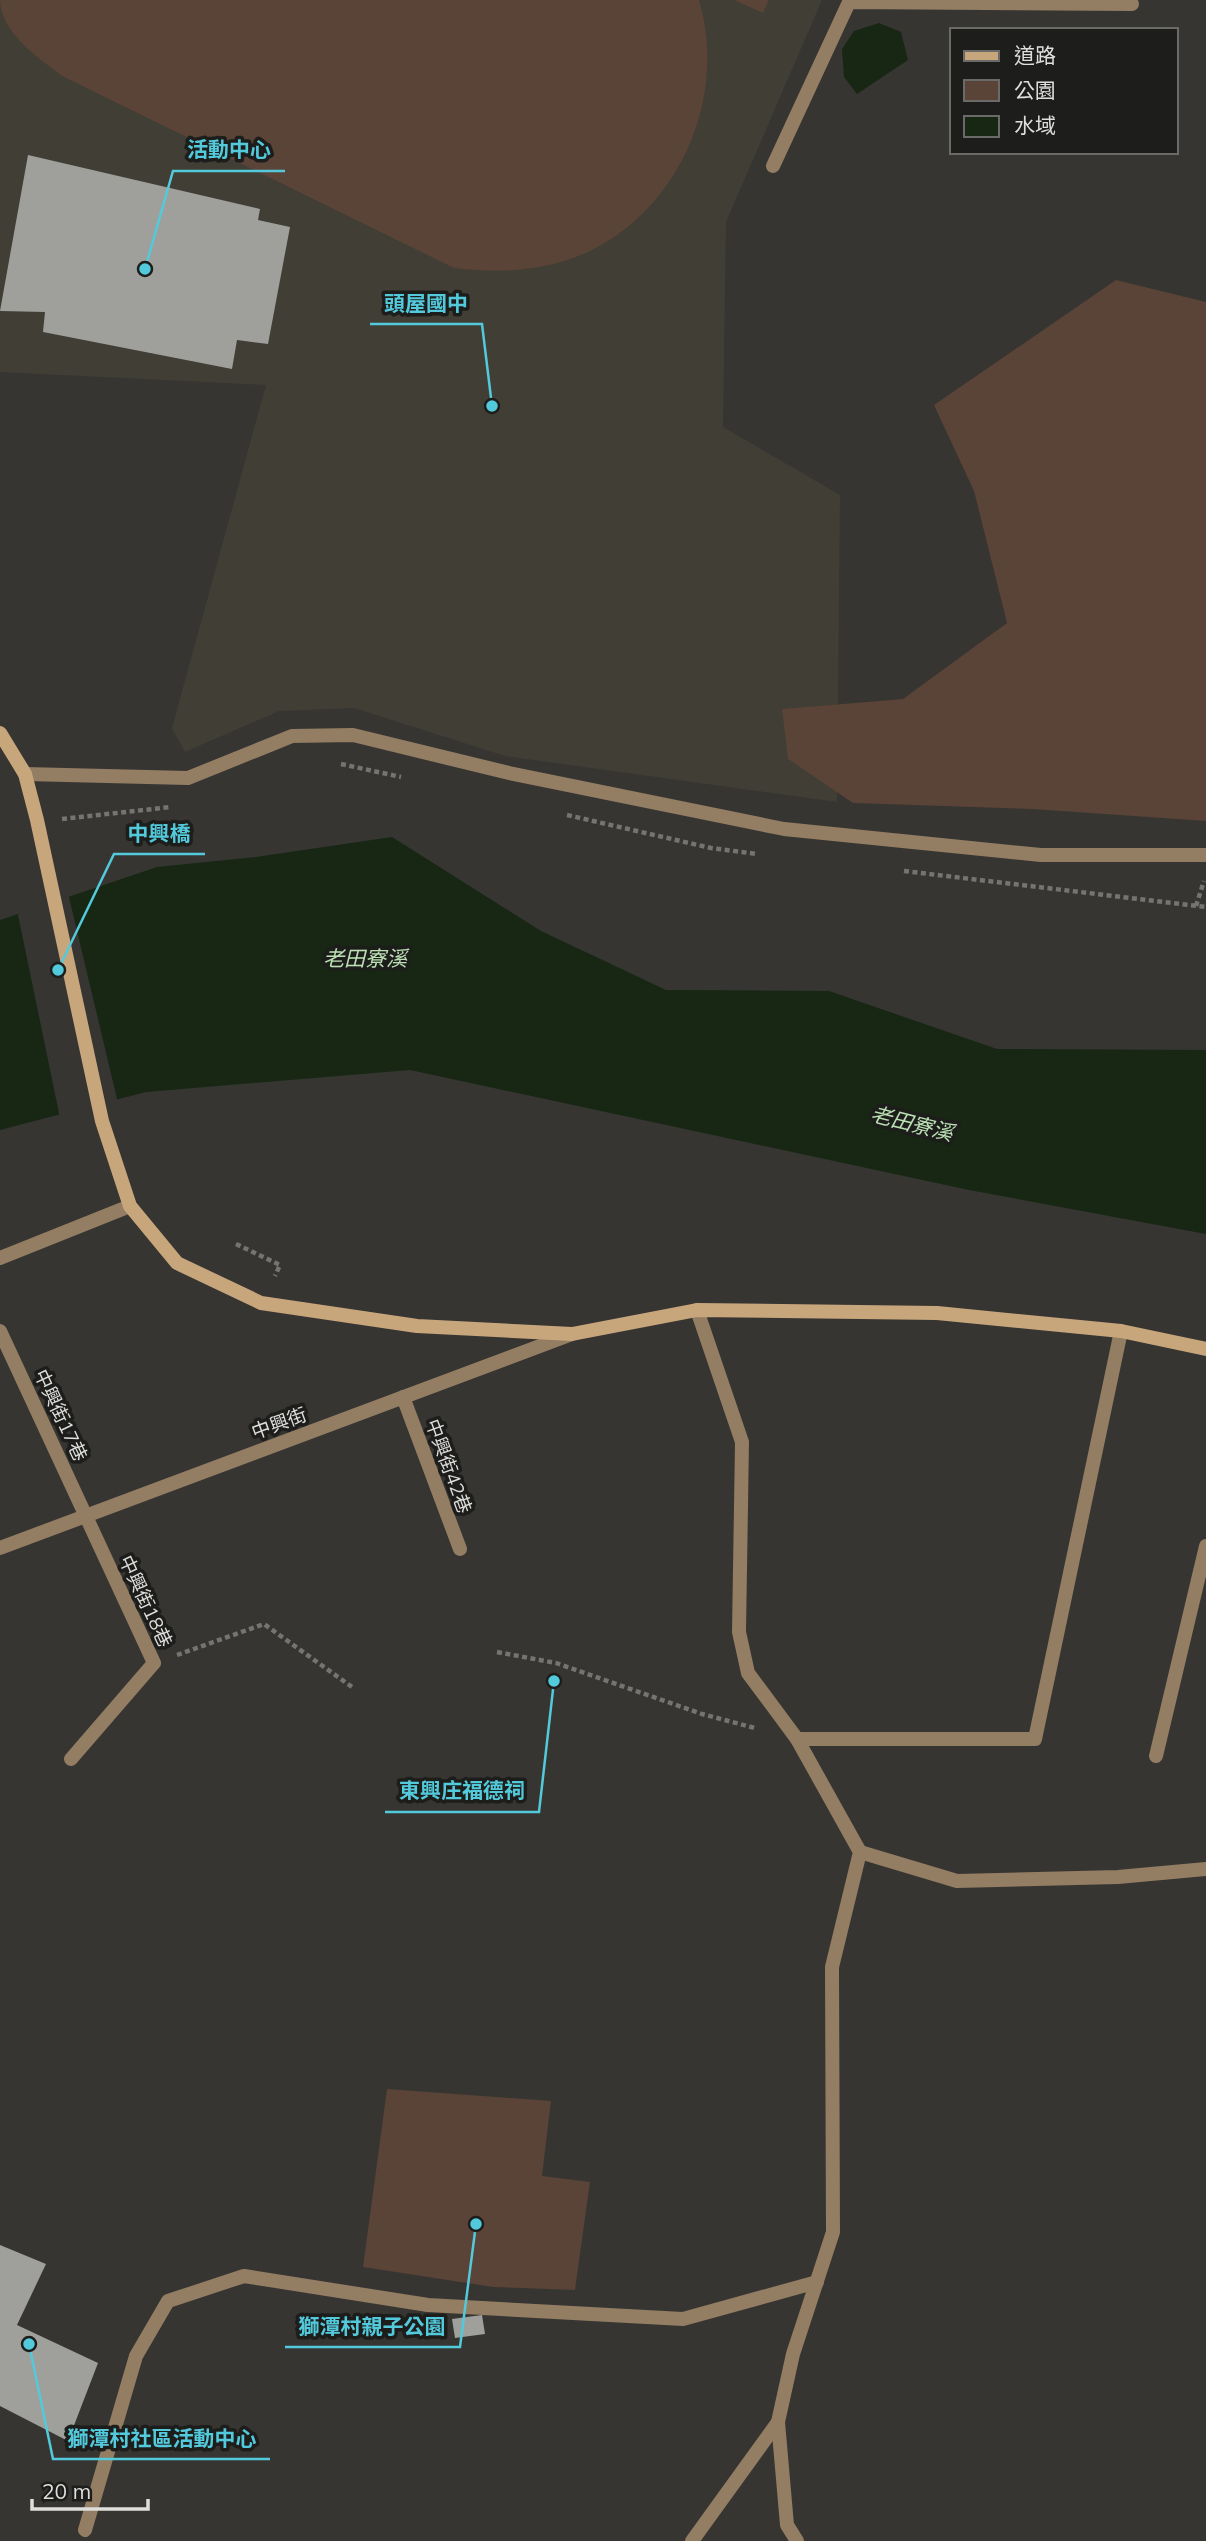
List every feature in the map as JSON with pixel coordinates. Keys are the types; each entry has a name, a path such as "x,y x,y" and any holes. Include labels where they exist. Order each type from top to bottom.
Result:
{"main road":[{"path":"0,733 25,774 102,1122 130,1206 177,1263 261,1303 417,1326 572,1334 697,1310 937,1312 1121,1331 1206,1349"}],"street":[{"path":"773,166 850,1 1132,5"},
{"path":"25,774 188,778 292,736 353,735 509,773 784,829 1041,855 1206,855"},
{"path":"0,1258 130,1206"},
{"path":"697,1310 742,1442 738,1632 748,1673 797,1739 860,1852 832,1968 833,2232 793,2354 778,2422 787,2525 797,2541"},
{"name":"中興街17巷","path":"0,1331 86,1516"},
{"path":"797,1739 1035,1739 1121,1331"},
{"name":"中興街","path":"0,1548 572,1334"},
{"name":"中興街42巷","path":"403,1397 460,1549"},
{"name":"中興街18巷","path":"71,1759 153,1663 86,1516"},
{"path":"1156,1756 1206,1546"},
{"path":"860,1852 957,1881 1118,1877 1206,1869"},
{"path":"85,2530 136,2356 168,2301 244,2276 428,2305 683,2319 817,2282"},
{"path":"692,2541 778,2422"}],"path":[{"path":"340,764 406,779"},
{"path":"58,820 177,806"},
{"path":"565,815 711,848 766,855"},
{"path":"891,870 1206,907"},
{"path":"1196,906 1206,873"},
{"path":"236,1244 280,1265 275,1276"},
{"path":"153,1663 264,1624 352,1687"},
{"path":"498,1653 556,1663 702,1714 797,1739"}],"shaded area":[{"path":"0,0 822,0 726,222 723,427 840,495 837,802 505,756 354,708 279,711 185,752 172,728 266,385 0,372"}],"green space":[{"path":"0,0 699,0 706,38 706,77 700,115 686,152 667,185 642,215 611,239 576,257 546,266 501,271 454,268 64,77 33,54 14,34 2,12"},
{"path":"734,0 769,0 763,13"},
{"path":"1116,280 1206,302 1206,821 1032,809 853,803 788,759 782,709 903,699 1007,623 974,491 934,405"},
{"path":"387,2089 551,2101 542,2176 590,2182 575,2290 493,2287 363,2267"}],"water":[{"path":"879,23 901,32 908,60 857,94 844,77 842,49 854,31"},
{"name":"老田寮溪","path":"392,837 541,931 666,990 829,991 997,1049 1206,1050 1206,1234 969,1190 410,1070 146,1092 0,1130 0,920 157,867 256,857"}],"pier":[{"path":"68,893 118,1103 60,1118 17,910"}],"building":[{"path":"28,155 260,209 258,220 290,227 268,344 237,340 232,369 43,332 45,312 0,311"},
{"path":"0,2245 46,2264 17,2325 98,2363 68,2441 0,2406"},
{"path":"482,2315 485,2334 455,2338 452,2319"}],"place":[{"name":"活動中心","path":"145,269"},
{"name":"頭屋國中","path":"492,406"},
{"name":"中興橋","path":"58,970"},
{"name":"東興庄福德祠","path":"554,1681"},
{"name":"獅潭村親子公園","path":"476,2224"},
{"name":"獅潭村社區活動中心","path":"29,2344"}]}
